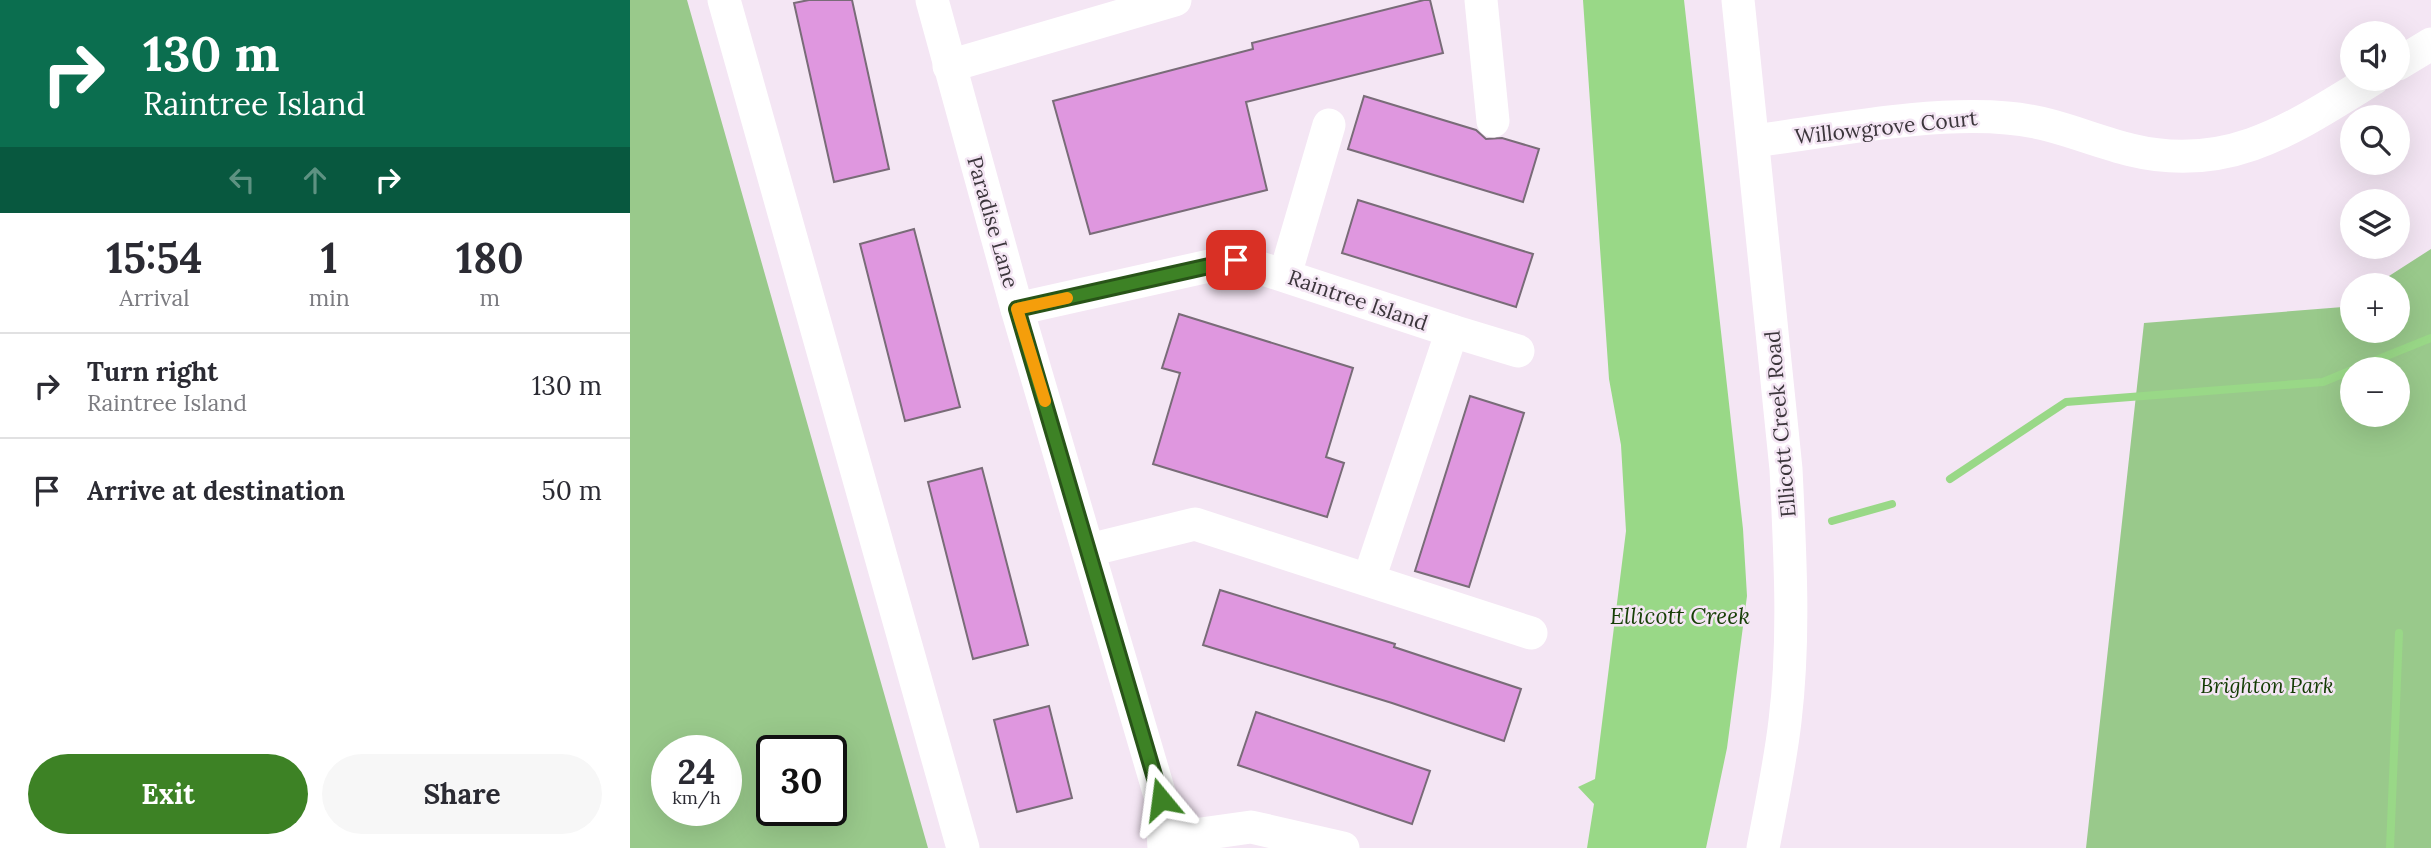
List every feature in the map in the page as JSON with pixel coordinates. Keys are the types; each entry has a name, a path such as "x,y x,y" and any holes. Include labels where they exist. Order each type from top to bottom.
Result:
{"street":[{"path":"724,0 963,848"},
{"name":"Paradise Lane","path":"932,0 1017,309 1161,799 1165,844"},
{"path":"949,66 1175,0"},
{"path":"1481,0 1493,121"},
{"name":"Ellicott Creek Road","path":"1738,0 1786,470 1791,624 1785,721 1763,848"},
{"path":"2410,57 2431,44"},
{"name":"Willowgrove Court","path":"1753,141 1967,116 2010,118 2052,125 2133,150 2174,155 2217,153 2258,144 2289,131 2354,91"},
{"path":"1285,275 1329,125"},
{"name":"Raintree Island","path":"1017,309 1236,260 1518,351"},
{"name":"Raintree Island","path":"1369,579 1452,331"},
{"path":"1089,550 1195,524 1531,633"},
{"path":"1165,844 1251,827 1343,848"}],"green space":[{"path":"630,0 687,0 928,848 630,848"},
{"name":"Brighton Park","path":"2431,249 2431,848 2086,848 2144,323 2340,307 2340,343 2410,343 2410,273 2394,273"}],"water":[{"name":"Ellicott Creek","path":"1583,0 1684,0 1743,529 1747,596 1727,748 1706,848 1587,848 1594,804 1578,787 1595,779 1626,531 1621,445 1609,379"}],"building":[{"path":"809,0 852,0 889,169 834,182 794,3"},
{"path":"1430,0 1443,53 1246,102 1267,190 1090,234 1053,101 1253,49 1252,43"},
{"path":"1364,96 1476,130 1486,139 1502,138 1539,149 1523,202 1348,149"},
{"path":"1358,200 1533,254 1516,307 1342,253"},
{"path":"914,229 960,407 905,421 860,244"},
{"path":"1179,314 1353,368 1326,457 1344,463 1327,517 1153,464 1180,373 1162,368"},
{"path":"1470,396 1524,413 1469,587 1415,571"},
{"path":"982,468 1028,645 973,659 928,482"},
{"path":"1220,590 1395,644 1394,647 1521,689 1504,741 1392,703 1203,645"},
{"path":"1049,706 1072,798 1017,812 994,720"},
{"path":"1256,712 1430,771 1412,824 1238,765"}],"waterway":[{"path":"2384,357 2431,338"},
{"path":"1950,479 2066,402 2323,382 2340,375"},
{"path":"1832,521 1892,504"},
{"path":"2390,848 2399,633"}],"slow traffic":[{"path":"1045,401 1017,309 1067,298"}],"route":[{"path":"1161,799 1017,309 1236,260"}]}
